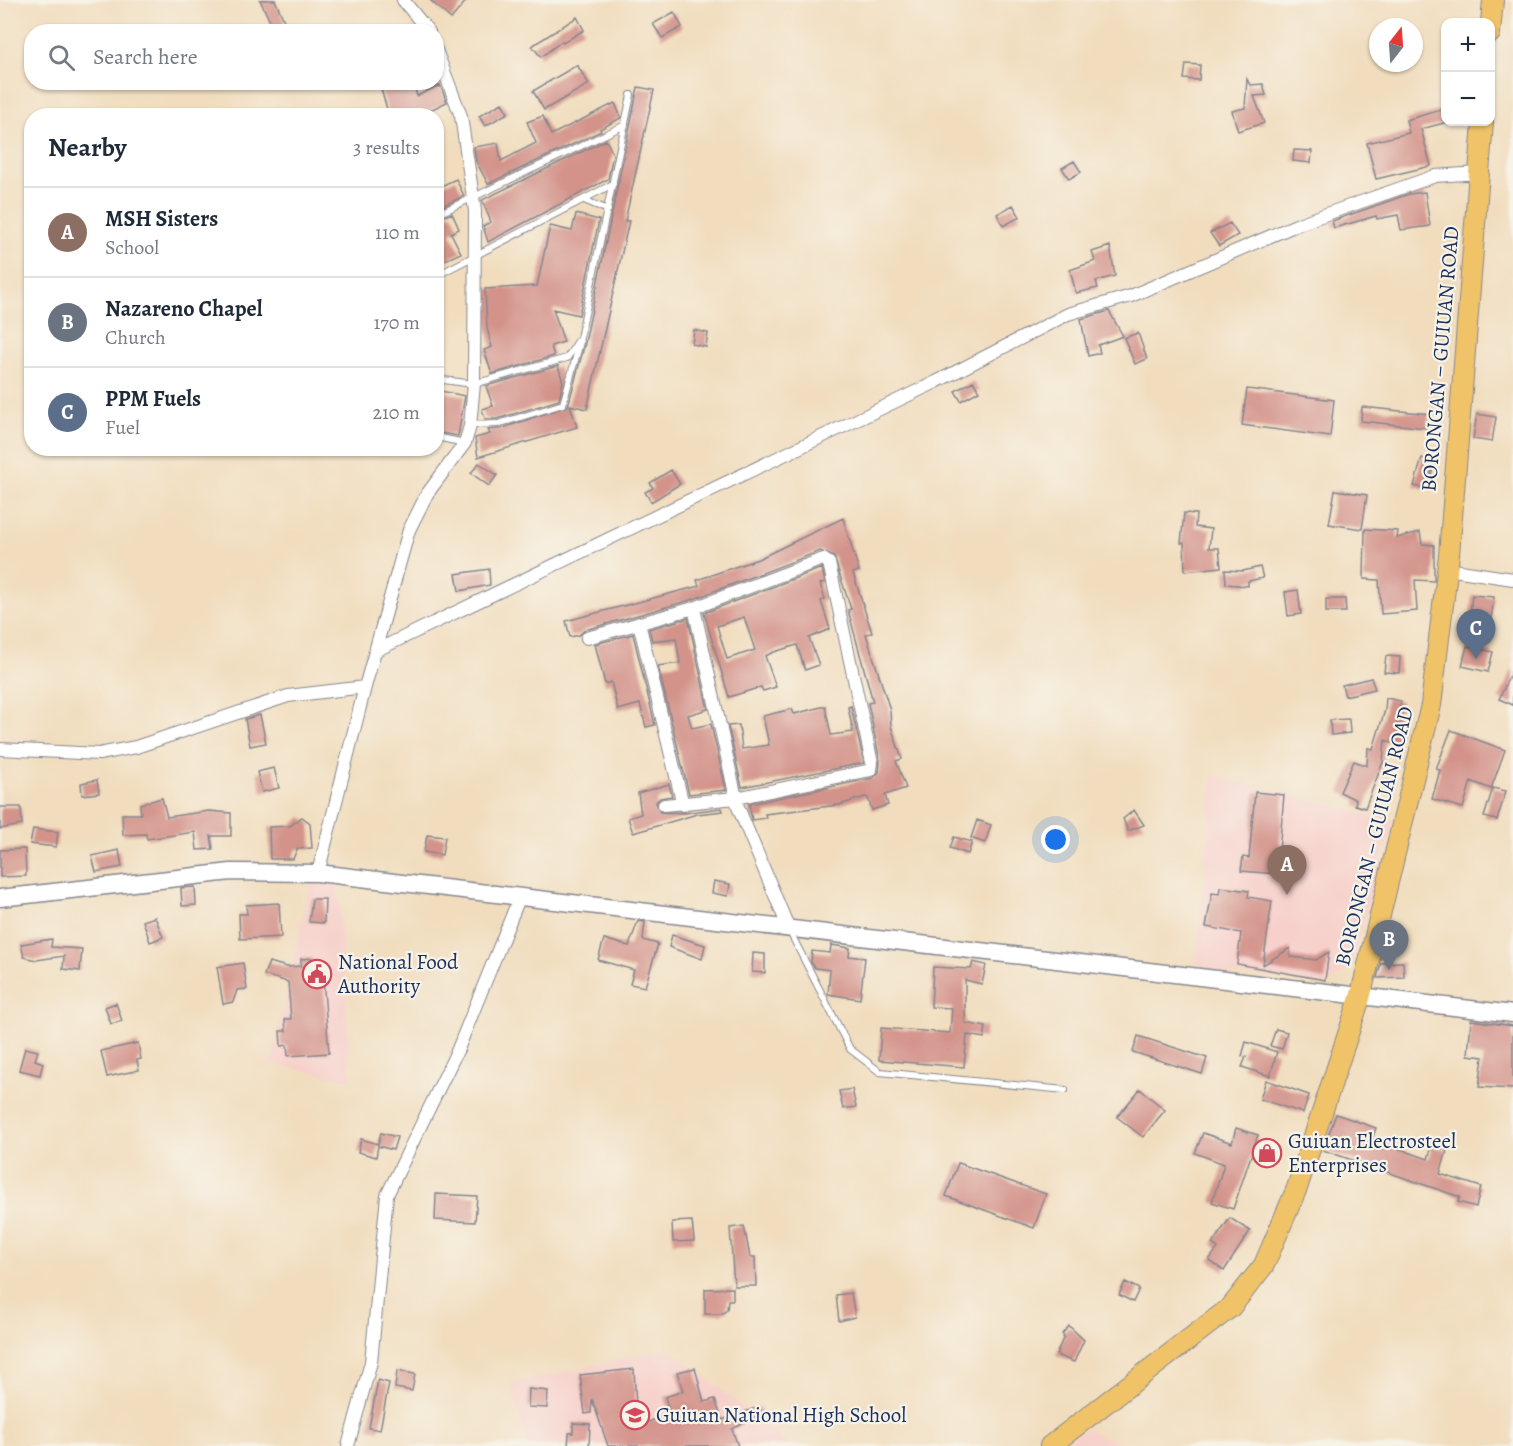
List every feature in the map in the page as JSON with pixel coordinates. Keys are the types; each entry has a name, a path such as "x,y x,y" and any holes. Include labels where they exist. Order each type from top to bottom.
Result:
{"main road":[{"path":"1492,18 1493,0"},
{"name":"BORONGAN – GUIUAN ROAD","path":"1050,1446 1231,1307 1263,1264 1297,1188 1360,998 1431,705 1447,568 1483,126"}],"street":[{"path":"404,0 423,24"},
{"path":"318,873 365,687 409,530 427,494 465,443 470,426 474,384 473,197 461,116 444,71"},
{"path":"377,650 936,382 1068,314 1131,296 1301,223 1435,176 1479,173"},
{"path":"587,638 694,608 824,559 829,563 872,763 871,770 736,798 683,805 664,805"},
{"path":"1447,568 1513,579"},
{"path":"694,608 736,798 789,929"},
{"path":"639,623 683,805"},
{"path":"0,749 99,754 127,749 288,696 365,687"},
{"path":"0,898 231,872 318,873 1360,998 1513,1014"},
{"path":"348,1446 371,1362 387,1195 458,1049 520,896"}],"lane":[{"path":"470,426 498,424 563,404 580,338 631,95"},
{"path":"444,211 625,125"},
{"path":"444,272 613,184"},
{"path":"584,200 608,210"},
{"path":"444,380 474,384 545,362 567,358 580,338"},
{"path":"444,439 465,443"},
{"path":"789,929 850,1049 880,1072 1065,1090"}],"shaded area":[{"path":"1213,775 1395,822 1349,969 1326,984 1196,970"},
{"name":"National Food Authority","path":"310,884 338,884 351,1080 271,1064"},
{"name":"Guiuan National High School","path":"669,1348 791,1446 528,1446 510,1384"},
{"path":"1085,1429 1126,1446 1061,1446"}],"building":[{"path":"260,0 275,0 286,24 271,24"},
{"path":"430,0 467,0 451,19"},
{"path":"674,12 682,27 662,38 653,24"},
{"path":"577,17 584,30 563,43 562,41 541,57 532,46"},
{"path":"1186,64 1200,65 1199,80 1184,79"},
{"path":"577,65 589,84 544,110 533,91"},
{"path":"1247,79 1250,85 1263,84 1266,95 1254,96 1264,123 1238,131 1232,111 1245,108"},
{"path":"638,87 654,90 625,221 629,221 587,409 570,405 577,427 478,457 475,438 490,434 488,430 500,429 568,406 585,343"},
{"path":"381,90 415,90 417,96 430,90 442,90 447,102 434,108 387,108"},
{"path":"502,103 508,113 485,126 479,116"},
{"path":"615,103 621,118 600,129 601,131 488,184 476,161 474,147 498,143 501,161 536,143 527,122 543,116 551,135"},
{"path":"1441,110 1441,124 1421,129 1431,166 1376,179 1367,143 1409,133 1406,120"},
{"path":"606,140 613,154 608,179 488,242 483,226 491,222 482,200"},
{"path":"1294,150 1312,151 1311,163 1293,161"},
{"path":"1074,161 1081,172 1069,179 1062,168"},
{"path":"456,179 464,196 444,205 444,185"},
{"path":"1425,192 1430,226 1401,230 1398,215 1377,219 1376,216 1334,228 1332,221 1409,194"},
{"path":"1013,205 1020,217 1003,226 997,214"},
{"path":"452,213 459,229 451,233 461,253 444,260 444,216"},
{"path":"576,214 599,220 579,315 553,309 564,342 551,346 554,356 492,374 484,350 492,347 487,328 485,289 537,286 550,226 572,231"},
{"path":"1230,223 1238,235 1219,246 1210,233"},
{"path":"1110,246 1115,276 1096,281 1098,288 1076,293 1070,270 1095,261 1092,252"},
{"path":"1109,311 1123,336 1098,345 1100,353 1088,356 1081,319"},
{"path":"694,330 708,333 706,347 692,344"},
{"path":"1138,333 1147,359 1135,364 1124,338"},
{"path":"558,366 563,382 559,400 497,419 485,419 482,409 493,406 486,386"},
{"path":"973,381 979,391 961,401 955,391"},
{"path":"1247,389 1334,400 1330,437 1242,425"},
{"path":"444,392 465,396 458,436 444,433"},
{"path":"1362,407 1429,414 1427,428 1361,421"},
{"path":"1477,414 1496,417 1492,442 1473,439"},
{"path":"1422,458 1435,462 1427,489 1414,486"},
{"path":"479,463 497,475 489,486 471,473"},
{"path":"671,470 680,484 651,502 645,492 653,488 650,483"},
{"path":"1335,490 1367,495 1362,529 1329,524"},
{"path":"1184,513 1196,514 1195,527 1211,529 1209,548 1219,548 1221,567 1185,571 1184,543 1181,543"},
{"path":"843,518 859,571 853,573 872,633 866,634 890,710 891,726 902,759 896,761 906,788 885,795 888,805 872,810 868,798 865,797 839,805 765,814 766,818 752,820 749,804 873,778 879,772 880,761 868,703 873,702 848,610 851,609 834,557 820,551 691,600 585,630 579,635 570,637 566,621 699,586 697,580 758,559"},
{"path":"1365,529 1398,531 1397,538 1420,532 1422,544 1434,545 1434,581 1415,580 1417,611 1381,614 1379,580 1364,579"},
{"path":"1260,567 1263,578 1248,581 1248,586 1226,584 1225,570 1243,571"},
{"path":"822,568 825,582 820,584 825,599 821,601 830,629 809,638 819,665 805,670 797,645 774,652 765,656 776,687 763,691 761,687 729,697 704,613","holes":["744,617 755,650 727,659 717,626"]},
{"path":"489,569 490,585 459,591 456,574"},
{"path":"1298,590 1301,614 1288,616 1285,592"},
{"path":"1472,595 1494,597 1491,619 1470,616"},
{"path":"1326,599 1345,599 1346,612 1326,612"},
{"path":"688,618 708,709 688,715 692,728 711,724 726,790 689,794 658,666 680,663 676,638 652,641 649,629"},
{"path":"633,634 655,725 646,727 640,704 618,710 611,682 605,684 595,644"},
{"path":"1467,646 1493,652 1488,672 1462,666"},
{"path":"1386,656 1400,657 1399,673 1384,672"},
{"path":"1513,668 1513,705 1499,699"},
{"path":"1371,678 1375,689 1345,696 1342,685"},
{"path":"1386,698 1401,701 1397,724 1402,725 1395,744 1385,740 1383,762 1365,808 1355,805 1356,800 1340,792 1354,761 1367,766 1368,748 1373,749 1385,710"},
{"path":"825,706 831,735 853,732 848,707 851,706 864,763 742,787 728,726 739,725 742,749 769,745 763,716 792,709 794,714"},
{"path":"260,715 266,743 250,746 245,719"},
{"path":"1349,719 1350,733 1331,735 1330,720"},
{"path":"1451,730 1505,750 1491,789 1471,781 1463,808 1432,799 1440,770 1436,769"},
{"path":"274,768 279,788 262,792 257,772"},
{"path":"97,780 99,793 82,795 81,783"},
{"path":"669,784 672,796 660,798 656,802 660,812 684,813 722,808 723,811 697,814 633,833 628,818 641,814 638,793"},
{"path":"1493,788 1506,791 1497,820 1484,817"},
{"path":"1255,792 1284,795 1277,874 1241,871 1243,857 1249,858"},
{"path":"162,798 167,817 209,811 231,813 231,836 211,836 213,849 197,850 195,832 147,839 146,834 123,835 122,814 141,814 140,804"},
{"path":"0,807 21,807 22,825 0,829"},
{"path":"1134,810 1144,825 1128,831 1123,819"},
{"path":"302,817 310,823 312,848 297,849 293,859 270,859 269,827 290,826"},
{"path":"977,820 991,825 985,843 971,838"},
{"path":"33,829 58,832 56,847 30,844"},
{"path":"427,835 445,837 442,855 424,852"},
{"path":"954,837 972,842 968,854 950,848"},
{"path":"25,849 26,876 0,877 0,850"},
{"path":"119,850 122,867 96,872 92,856"},
{"path":"714,881 730,884 728,896 712,893"},
{"path":"195,887 196,905 182,906 181,888"},
{"path":"1220,887 1249,891 1248,897 1272,901 1263,965 1290,948 1291,957 1316,960 1329,952 1325,980 1237,964 1241,933 1206,927 1212,893 1219,894"},
{"path":"312,899 325,899 324,923 309,922"},
{"path":"279,903 281,937 240,939 239,914 247,914 246,905"},
{"path":"155,917 163,937 150,942 143,921"},
{"path":"638,921 645,922 643,940 658,944 645,987 630,984 634,970 598,960 604,939 629,946"},
{"path":"672,935 705,945 702,959 669,947"},
{"path":"52,939 51,947 82,949 80,971 63,969 64,956 36,960 24,957 21,944"},
{"path":"831,945 850,948 849,956 865,958 860,999 828,994 830,970 815,968 811,962 812,951 830,953"},
{"path":"753,953 765,954 765,973 752,972"},
{"path":"312,958 313,965 322,965 329,1053 288,1056 287,1045 281,1046 280,1031 286,1031 285,1019 291,1019 288,982 264,975 269,962 287,967 301,966 301,959"},
{"path":"973,962 986,965 982,984 965,980 965,1023 986,1027 984,1038 967,1035 964,1067 879,1060 881,1028 950,1033 952,1008 931,1007 933,967 971,969"},
{"path":"1403,962 1404,977 1377,978 1381,963"},
{"path":"243,963 247,989 237,990 233,1002 223,1004 217,967"},
{"path":"116,1003 122,1021 111,1024 105,1007"},
{"path":"1471,1020 1513,1026 1513,1089 1479,1087 1483,1057 1468,1055"},
{"path":"1276,1029 1287,1032 1282,1049 1270,1046"},
{"path":"1138,1036 1207,1058 1202,1074 1133,1052"},
{"path":"1246,1042 1277,1052 1270,1076 1242,1067 1246,1057 1242,1056"},
{"path":"138,1043 141,1059 137,1060 139,1070 107,1077 101,1051"},
{"path":"25,1048 38,1051 35,1060 43,1063 40,1075 19,1070"},
{"path":"1266,1080 1309,1095 1303,1113 1260,1099"},
{"path":"852,1089 856,1107 843,1109 839,1091"},
{"path":"1140,1089 1165,1110 1143,1137 1117,1117"},
{"path":"1336,1114 1376,1128 1372,1139 1428,1159 1432,1146 1447,1150 1440,1174 1481,1187 1476,1207 1458,1202 1460,1197 1323,1150"},
{"path":"1236,1128 1258,1135 1233,1209 1212,1202 1224,1164 1195,1153 1203,1133 1232,1143"},
{"path":"381,1133 397,1137 393,1150 378,1146 376,1157 358,1152 361,1139 378,1144"},
{"path":"958,1163 1046,1194 1034,1228 946,1196"},
{"path":"436,1194 477,1196 475,1222 435,1220"},
{"path":"1230,1218 1250,1231 1224,1271 1209,1260 1218,1248 1212,1244"},
{"path":"692,1221 694,1241 673,1242 672,1222"},
{"path":"744,1226 750,1257 755,1257 756,1286 734,1286 730,1228"},
{"path":"1125,1282 1139,1289 1133,1302 1119,1295"},
{"path":"733,1288 733,1300 728,1300 727,1310 721,1314 705,1314 705,1289"},
{"path":"851,1293 855,1317 839,1321 836,1295"},
{"path":"1069,1326 1084,1340 1074,1362 1056,1355 1064,1336 1062,1334"},
{"path":"695,1368 704,1402 715,1399 722,1420 759,1407 762,1414 732,1429 738,1446 608,1446 592,1399 591,1413 585,1414 580,1375 634,1369 637,1426 670,1414 665,1397 683,1391 677,1372"},
{"path":"397,1371 415,1374 412,1391 395,1388"},
{"path":"378,1380 389,1383 380,1430 369,1428"},
{"path":"529,1389 548,1391 547,1408 528,1407"},
{"path":"573,1423 590,1424 589,1446 568,1446 569,1433 573,1433"}],"place":[{"name":"PPM Fuels","path":"1476,659"},
{"name":"MSH Sisters","path":"1287,895"},
{"name":"Nazareno Chapel","path":"1389,970"},
{"name":"National Food Authority","path":"317,974"},
{"name":"Guiuan Electrosteel Enterprises","path":"1267,1153"},
{"name":"Guiuan National High School","path":"635,1415"}]}
